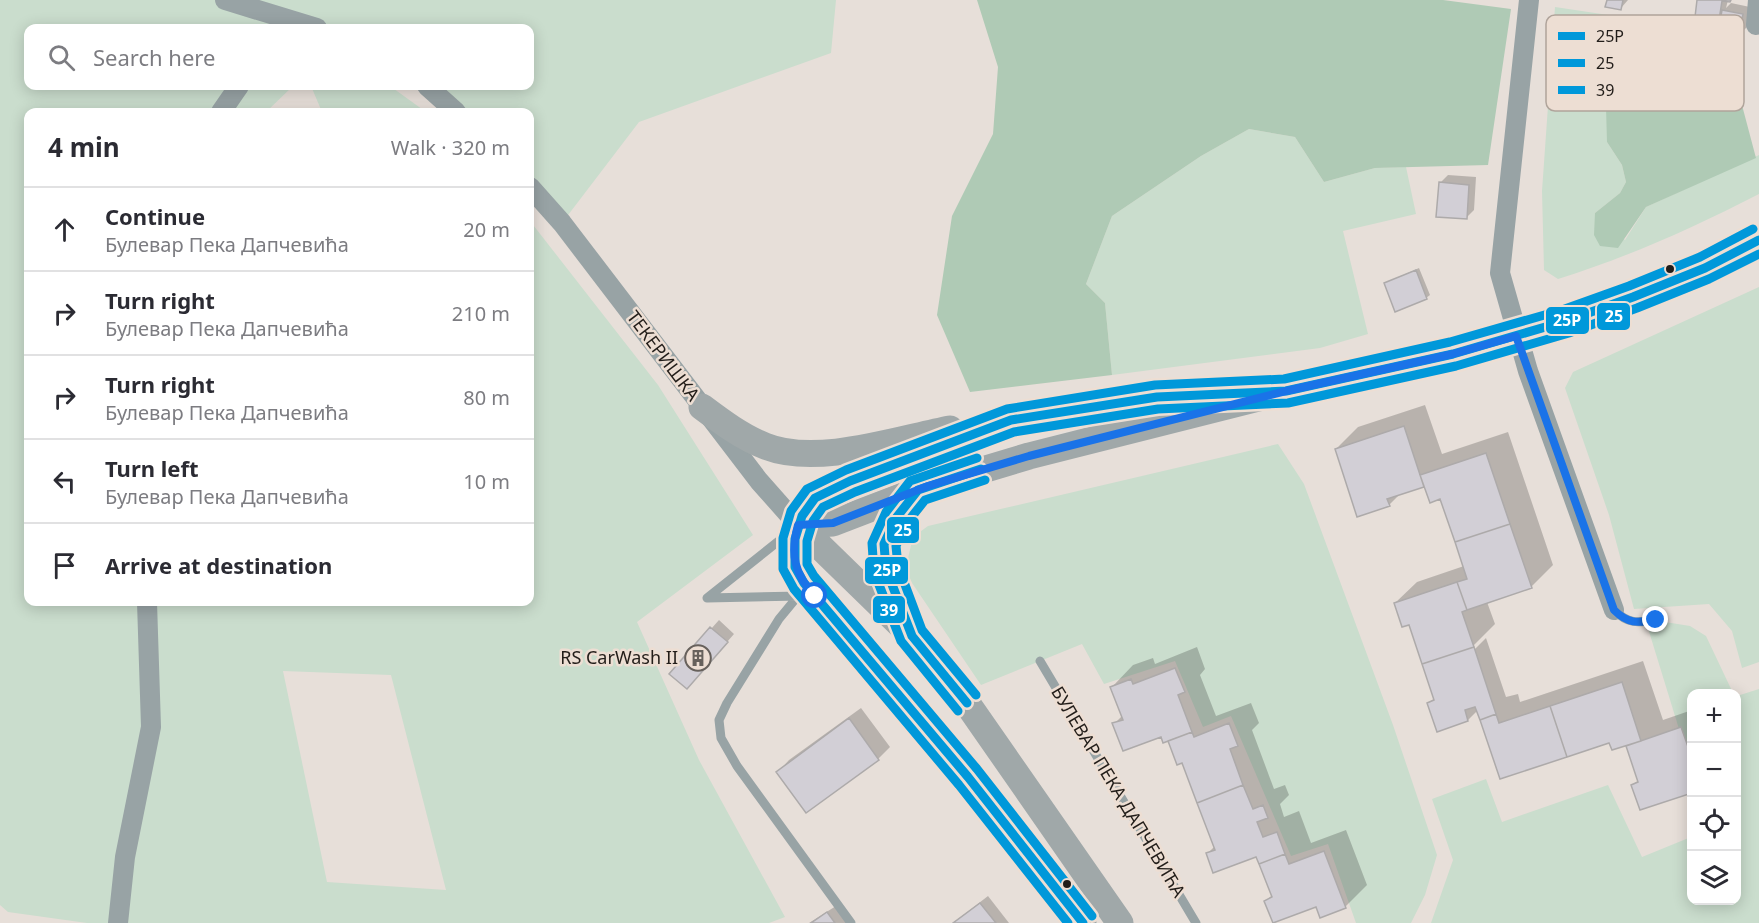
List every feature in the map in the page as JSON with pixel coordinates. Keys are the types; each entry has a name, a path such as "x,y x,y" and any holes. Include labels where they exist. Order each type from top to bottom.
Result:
{"street":[{"path":"225,0 269,22 285,24"},
{"path":"1529,0 1500,273 1516,336 1614,610"},
{"path":"1755,25 1758,0"},
{"path":"224,108 236,90"},
{"path":"431,90 452,108"},
{"name":"ТЕКЕРИШКА","path":"534,192 562,223 759,481 798,525"},
{"path":"798,525 833,523 918,490 1029,456 1286,391 1453,354 1516,336 1633,297 1705,268 1759,240"},
{"path":"702,407 743,436 766,447 796,452 848,450 969,425 1157,397 1286,391"},
{"path":"1011,420 825,492 807,506 798,525 793,551 795,567 804,584 806,596 968,777 1083,923"},
{"path":"912,636 892,590 884,558 889,532 918,490"},
{"path":"798,525 912,636 962,696 1120,923"},
{"path":"118,923 125,857 151,727 147,606"}],"lane":[{"path":"798,525 707,598 806,596"},
{"path":"806,596 779,620 727,703 720,720 721,738 737,766 851,923"},
{"path":"1614,610 1624,621 1636,623 1656,620"},
{"name":"БУЛЕВАР ПЕКА ДАПЧЕВИЋА","path":"1040,661 1196,923"}],"green space":[{"path":"0,0 836,0 831,53 639,122 562,223 534,192 534,108 451,108 431,90 534,90 534,24 297,24 274,17 280,24 24,24 24,90 289,90 270,108 24,108 24,606 534,606 534,226 658,385 753,535 637,622 699,760 785,917 769,923 87,923 8,912 0,905","holes":["283,671 391,675 446,890 327,882"]},
{"path":"977,0 1443,0 1511,9 1488,165 1375,168 1324,182 1295,137 1249,129 1201,156 1112,216 1086,284 1105,303 1112,375 970,392 937,315 952,216 993,134 998,67"},
{"path":"1555,7 1608,15 1554,15"},
{"path":"313,90 396,90 420,108 320,108"},
{"path":"1548,111 1608,111 1607,142 1622,165 1626,182 1620,193 1595,213 1625,240 1646,207 1759,155 1759,194 1660,241 1558,279 1544,270 1542,191"},
{"path":"1606,111 1744,111 1756,158 1646,207 1618,248 1600,246 1594,235 1595,213 1620,193 1626,182 1622,165 1607,142"},
{"path":"1249,129 1295,137 1324,182 1375,168 1406,167 1416,214 1343,231 1368,334 1320,348 1112,375 1105,303 1086,284 1112,216 1201,156"},
{"path":"1759,287 1759,662 1742,668 1732,631 1709,604 1634,609 1609,515 1565,388 1573,372"},
{"path":"1278,444 1304,484 1393,725 1437,855 1425,895 1411,923 1356,923 1328,844 1291,856 1231,716 1203,727 1175,661 1104,684 1082,644 981,685 910,580 908,558 913,537 928,526"},
{"path":"1665,622 1690,626 1706,636 1731,689 1687,689 1687,755 1647,625"},
{"path":"1759,689 1759,923 1431,923 1453,860 1432,799 1486,779 1502,822 1608,785 1642,857 1687,839 1687,905 1741,905 1741,695"}],"building":[{"path":"1607,0 1623,0 1621,10 1605,7"},
{"path":"1697,0 1731,0 1730,2 1722,1 1720,15 1695,15"},
{"path":"1722,10 1743,14 1743,15 1721,15"},
{"path":"1439,182 1469,185 1467,219 1436,217"},
{"path":"1416,270 1427,299 1395,312 1384,283"},
{"path":"1404,426 1424,487 1387,499 1390,506 1357,517 1335,449"},
{"path":"1486,453 1510,524 1455,542 1440,499 1430,503 1420,475"},
{"path":"1510,524 1532,588 1467,610 1457,582 1467,579 1455,542"},
{"path":"1457,582 1467,610 1462,612 1474,647 1422,664 1409,625 1402,627 1394,603"},
{"name":"RS CarWash II","path":"710,627 728,642 687,689 669,674"},
{"path":"1474,647 1496,714 1480,720 1475,707 1465,710 1468,721 1437,732 1427,703 1434,700 1422,664"},
{"path":"1175,668 1185,692 1178,695 1192,732 1163,743 1161,737 1123,751 1112,723 1123,720 1110,687 1131,679 1133,684"},
{"path":"1622,682 1641,741 1612,750 1609,743 1567,757 1550,706"},
{"path":"1550,706 1567,757 1500,779 1480,720 1496,714 1499,723"},
{"path":"849,718 879,760 806,813 776,772"},
{"path":"1229,723 1238,746 1230,749 1243,785 1197,803 1182,763 1177,765 1168,741 1192,732 1194,737"},
{"path":"1681,727 1687,744 1687,795 1640,810 1631,785 1638,782 1626,746"},
{"path":"1243,785 1253,809 1263,805 1268,818 1257,822 1263,837 1277,832 1285,854 1259,864 1256,857 1213,873 1206,853 1215,850 1197,803"},
{"path":"1324,851 1346,908 1320,918 1316,907 1273,923 1264,901 1272,897 1259,864 1285,854 1289,864"},
{"path":"980,903 996,923 953,923"},
{"path":"827,912 835,923 811,923"}],"transit line":[{"name":"39","path":"1068,923 959,785 794,589 783,569 783,538 791,511 807,489 846,470 1007,409 1155,385 1284,379 1450,342 1562,310 1629,286 1700,257 1753,229"},
{"name":"25P","path":"1083,923 968,777 804,583 795,567 795,539 802,516 815,498 850,481 1011,420 1157,397 1286,391 1453,354 1566,321 1633,297 1705,268 1759,240"},
{"name":"25","path":"1092,916 977,769 814,576 807,564 807,541 813,521 823,507 855,492 1014,432 1158,409 1288,403 1456,366 1569,333 1637,308 1709,279 1759,254"},
{"name":"39","path":"958,711 901,641 874,572 872,543 886,512 910,481 977,458"},
{"name":"25P","path":"967,703 912,636 886,569 884,544 896,518 918,490 981,469"},
{"name":"25","path":"976,695 922,630 898,566 896,546 906,524 925,500 985,480"}],"place":[{"name":"RS CarWash II","path":"698,658"}],"route":[{"path":"815,596 804,584 795,567 793,551 798,525 818,526 833,523 960,475 1029,456 1184,419 1286,391 1453,354 1516,336 1614,610 1624,621 1636,623 1656,620"}]}
